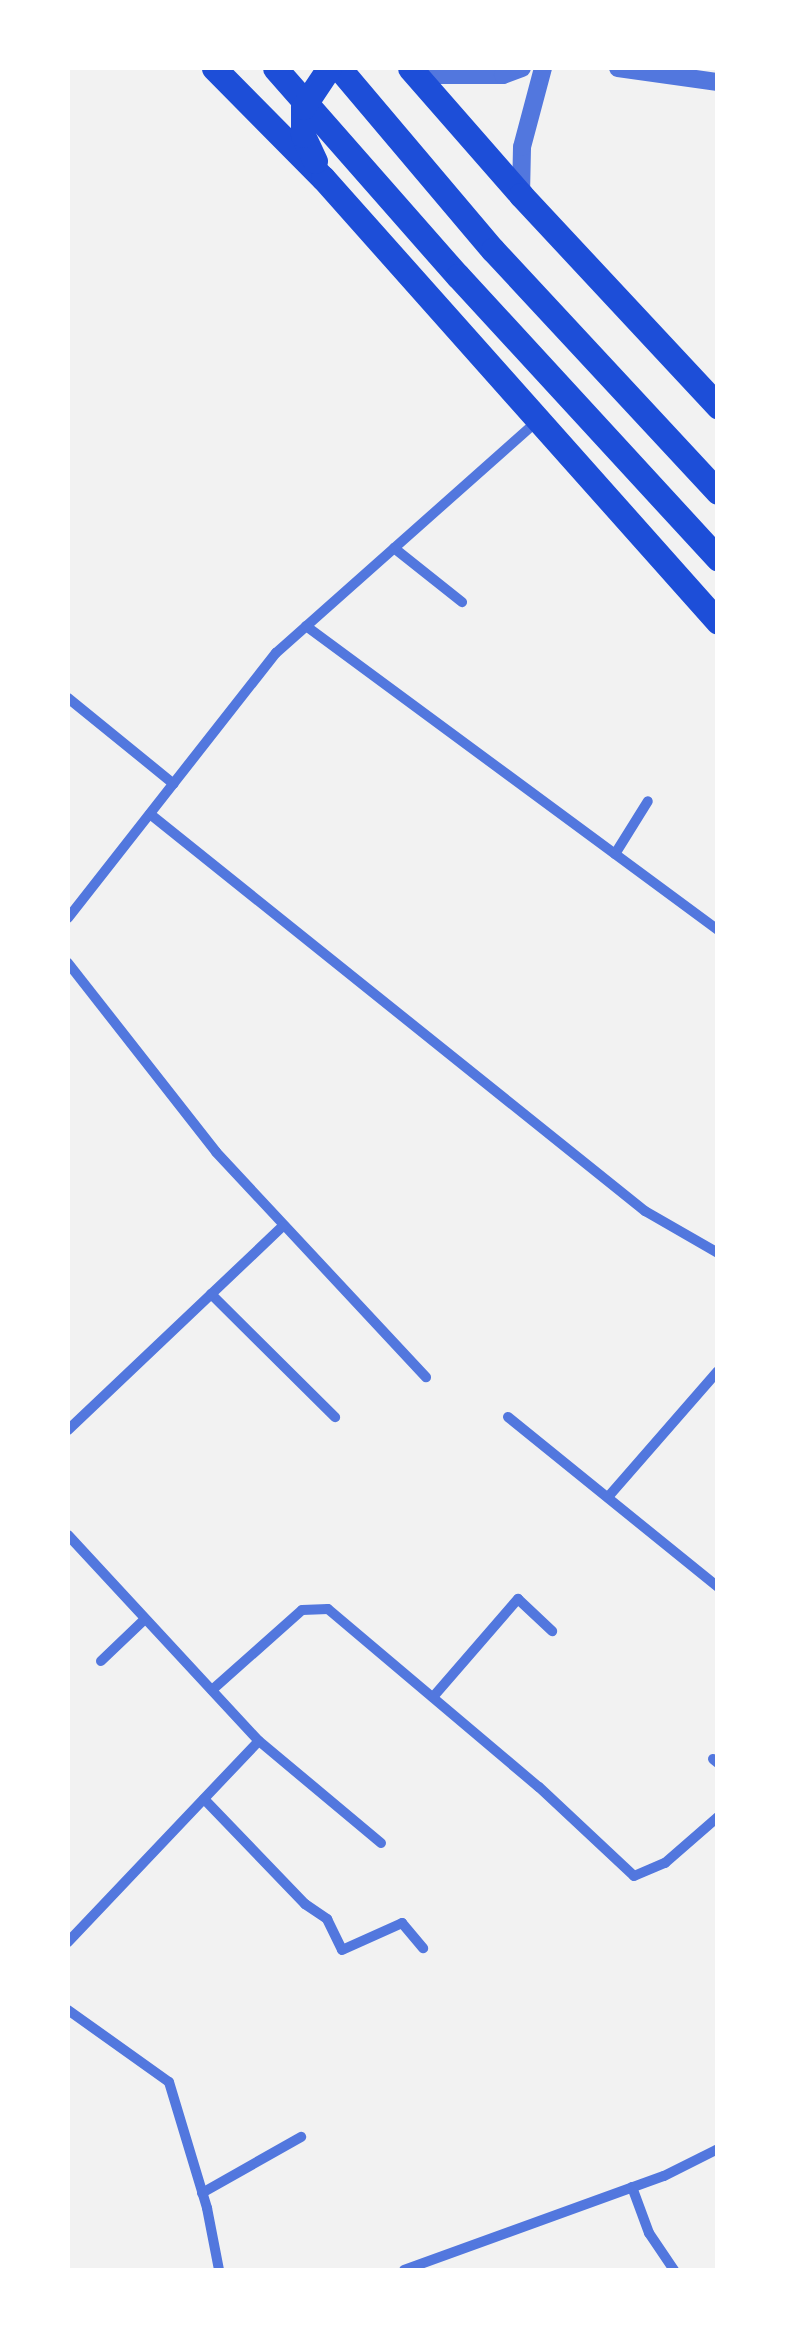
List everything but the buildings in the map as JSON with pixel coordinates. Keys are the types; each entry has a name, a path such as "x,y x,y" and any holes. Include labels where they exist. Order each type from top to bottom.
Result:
{"main road":[{"path":"214,68 323,178 718,622"},
{"path":"276,68 458,276 718,559"},
{"path":"323,178 303,135 303,108 329,68"},
{"path":"339,68 492,250 718,492"},
{"path":"413,68 522,195 718,406"}],"street":[{"path":"413,68 442,75 503,75 522,68"},
{"path":"522,195 522,147 543,68"},
{"path":"618,68 718,82"},
{"path":"68,918 276,653 537,420"},
{"path":"394,548 462,602"},
{"path":"306,626 718,930"},
{"path":"68,698 174,784"},
{"path":"615,854 648,802"},
{"path":"150,814 645,1212 718,1253"},
{"path":"68,963 216,1152 426,1377"},
{"path":"68,1430 283,1226"},
{"path":"211,1294 335,1417"},
{"path":"608,1497 718,1372"},
{"path":"508,1418 718,1587"},
{"path":"68,1535 258,1741 381,1843"},
{"path":"433,1697 518,1599 552,1631"},
{"path":"212,1690 302,1610 328,1609 634,1876 665,1863 718,1817"},
{"path":"101,1661 145,1619"},
{"path":"68,1942 258,1741"},
{"path":"204,1799 304,1904 328,1919 342,1950 402,1922 423,1948"},
{"path":"68,2010 169,2082 202,2193 219,2270"},
{"path":"202,2193 301,2137"},
{"path":"404,2270 632,2187 718,2150"},
{"path":"632,2187 649,2234 674,2270"}]}
